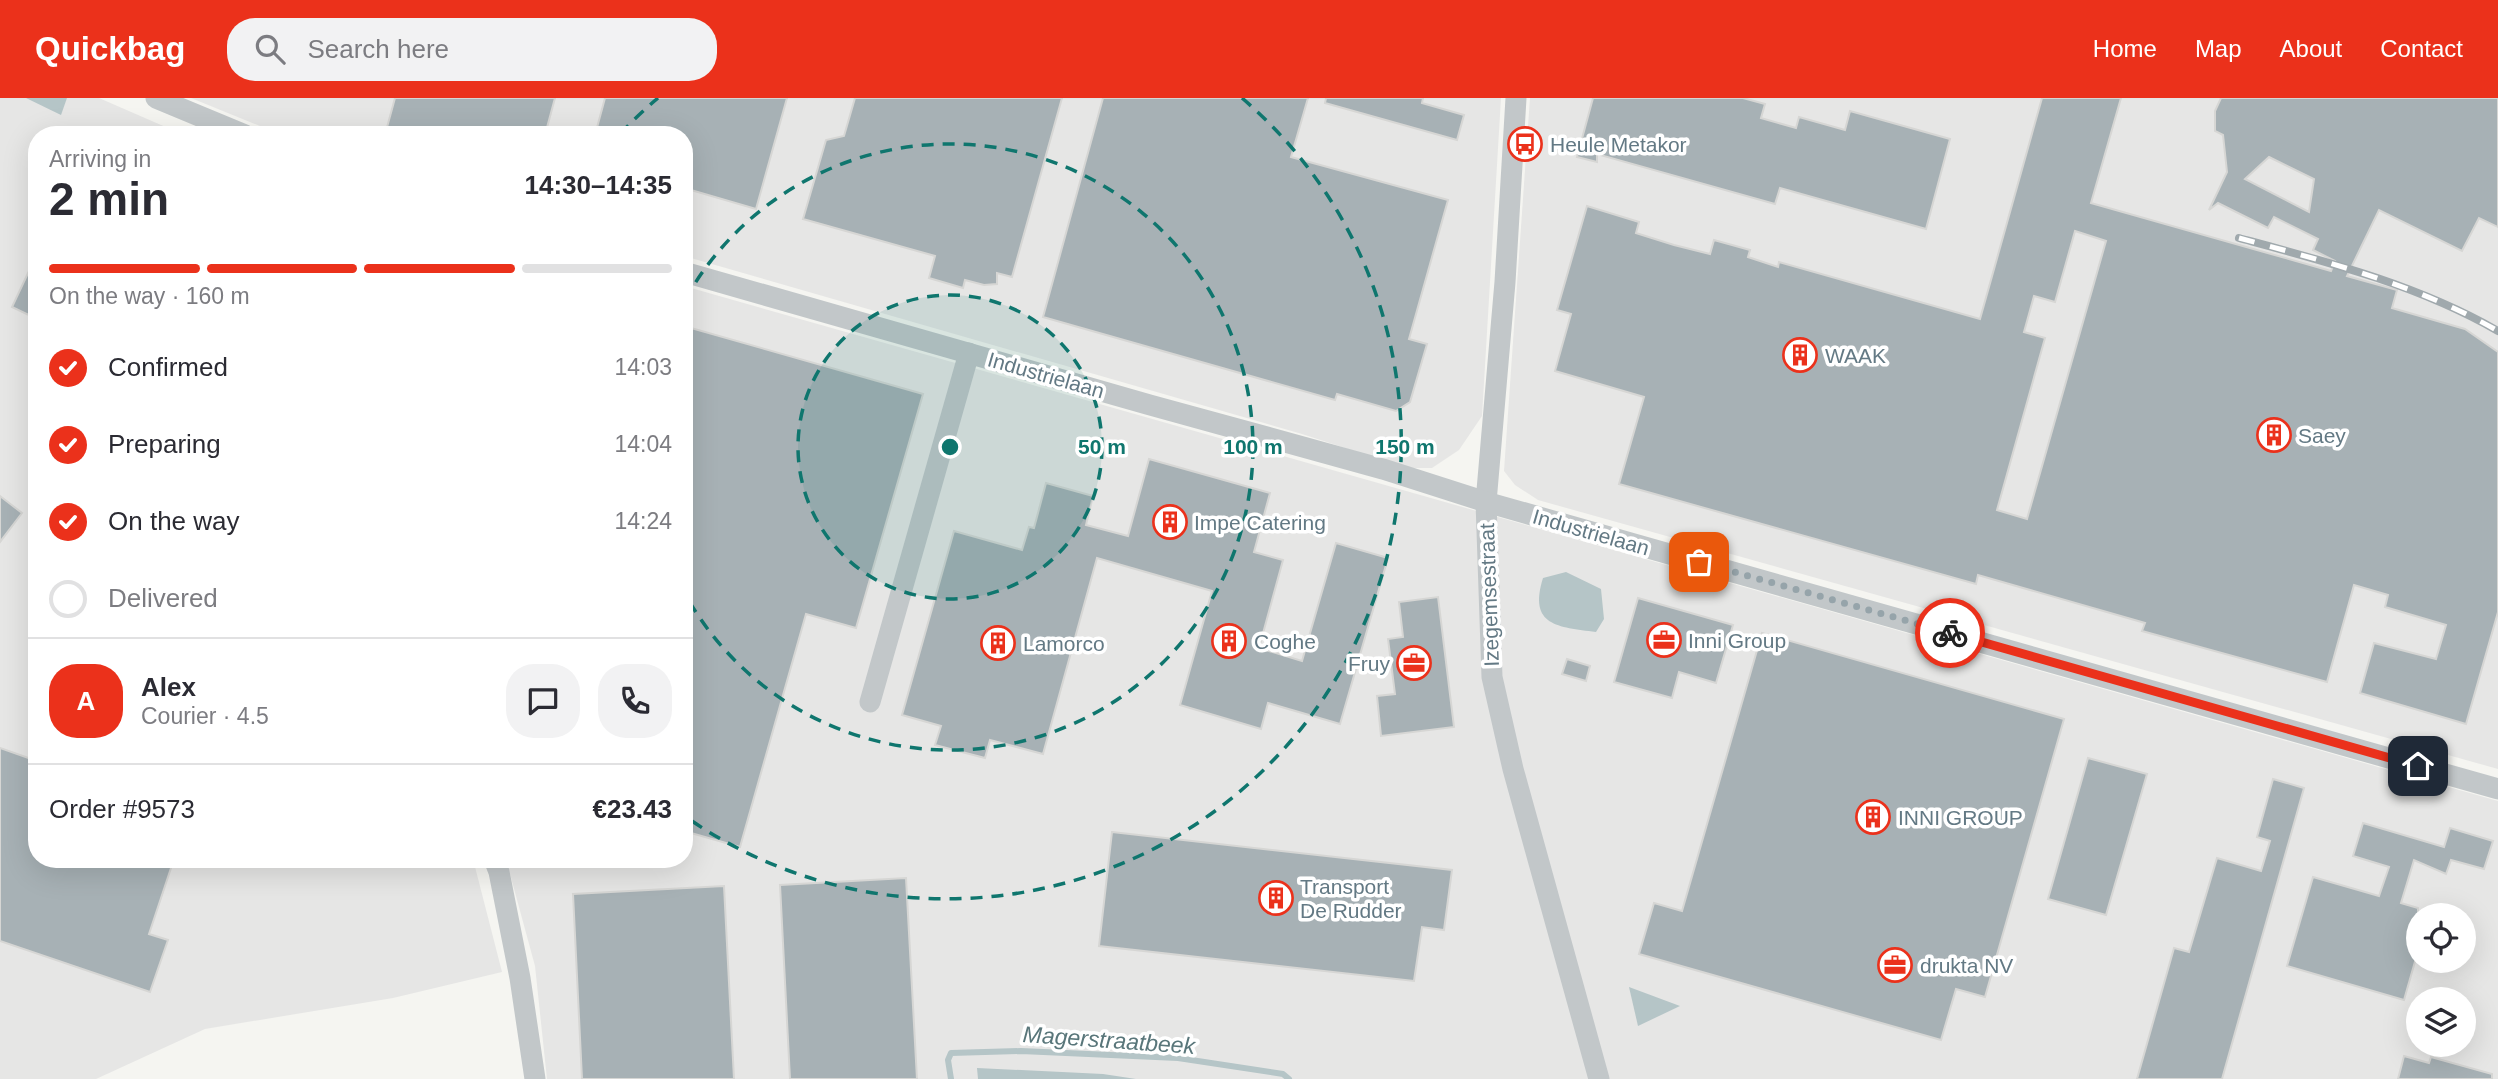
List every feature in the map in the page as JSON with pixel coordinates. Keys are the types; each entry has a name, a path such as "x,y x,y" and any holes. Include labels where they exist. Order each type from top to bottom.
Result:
{"street":[{"path":"156,98 223,126"},
{"name":"Izegemsestraat","path":"1517,98 1505,282 1486,502 1492,677 1513,769 1599,1079"},
{"name":"Industrielaan","path":"693,275 1383,469 1486,502 2498,789"},
{"path":"870,702 969,353"},
{"path":"497,868 520,978 535,1079"}],"shaded area":[{"path":"0,98 99,98 163,126 28,126 28,868 475,868 502,972 393,998 205,1029 96,1079 0,1079"},
{"path":"26,98 67,98 61,115"},
{"path":"191,98 1501,98 1482,416 1459,450 1432,468 1407,468 1302,434 693,259 693,126 260,126"},
{"path":"1530,98 2498,98 2498,769 1538,500 1515,485 1504,471"},
{"path":"693,289 2498,801 2498,1079 547,1079 535,966 508,868 693,868"},
{"path":"1566,572 1601,589 1604,619 1596,632 1559,625 1543,615 1539,594 1543,578"},
{"path":"1629,987 1680,1006 1638,1026"},
{"path":"977,1068 1103,1074 1136,1079 978,1079"}],"building":[{"path":"395,98 555,98 547,126 387,126"},
{"path":"605,98 787,98 756,209 693,191 693,126 597,126"},
{"path":"855,98 1062,98 1012,277 997,273 997,284 984,285 965,280 963,288 929,278 935,256 803,219 826,140 844,136"},
{"path":"1103,98 1308,98 1291,157 1448,200 1409,339 1427,344 1410,402 1396,411 1337,394 1335,400 1043,317"},
{"path":"1326,98 1423,98 1422,103 1464,115 1457,140 1325,103"},
{"path":"1593,98 1743,98 1765,104 1761,118 1796,128 1799,117 1845,130 1850,111 1950,139 1926,229 1780,188 1775,204 1597,154 1597,162 1577,157"},
{"path":"2042,98 2121,98 2091,203 2331,271 2335,261 2313,250 2318,239 2274,217 2268,228 2218,203 2209,210 2227,172 2223,135 2215,131 2215,111 2221,98 2498,98 2498,227 2479,218 2462,251 2379,210 2347,276 2397,290 2392,308 2465,329 2498,352 2498,612 2466,724 2360,693 2374,643 2436,659 2446,625 2385,607 2388,595 2354,585 2327,682 2142,631 2145,623 1978,575 1976,584 1619,484 1644,397 1555,371 1571,314 1557,310 1587,206 1639,222 1636,233 1674,245 1710,254 1714,240 1750,250 1748,257 1778,267 1779,262 1980,319","holes":["2269,157 2314,179 2309,212 2245,179","2075,231 2106,241 2027,519 1997,510 2045,338 2024,332 2034,296 2055,302"]},
{"path":"28,273 28,315 12,307"},
{"path":"693,329 923,394 856,628 806,614 740,847 693,834"},
{"path":"1149,459 1270,493 1254,552 1283,560 1259,648 1302,661 1336,543 1388,558 1340,724 1268,703 1261,729 1180,705 1212,591 1097,558 1043,754 990,740 985,758 935,745 941,726 902,715 954,531 1022,550 1029,527 1034,528 1046,483 1093,496 1086,525 1128,536"},
{"path":"0,496 22,513 0,542"},
{"path":"1438,597 1454,727 1381,736 1377,696 1395,694 1388,639 1403,637 1399,602"},
{"path":"1638,598 1733,625 1716,683 1679,672 1672,698 1614,682"},
{"name":"INNI GROUP","path":"1762,633 2064,719 1985,997 1956,989 1941,1040 1639,954 1654,903 1682,911"},
{"path":"1567,659 1590,666 1586,681 1562,674"},
{"path":"0,748 28,758 28,868 171,868 149,934 168,940 150,992 0,941"},
{"path":"2088,758 2147,774 2106,915 2048,899"},
{"path":"2273,779 2304,788 2222,1079 2137,1079 2174,948 2189,952 2217,858 2261,871 2270,841 2257,837"},
{"path":"2363,823 2444,847 2450,828 2493,841 2484,869 2451,860 2446,874 2414,860 2401,903 2406,904 2406,973 2412,973 2404,1000 2287,966 2313,877 2379,896 2389,867 2353,856"},
{"name":"Transport De Rudder","path":"1112,832 1452,870 1444,930 1422,927 1414,981 1099,946"},
{"path":"906,878 917,1079 790,1079 780,885"},
{"path":"724,886 734,1079 582,1079 573,894"},
{"path":"2404,1056 2429,1063 2431,1057 2492,1074 2492,1079 2398,1079"}],"waterway":[{"name":"Magerstraatbeek","path":"951,1079 948,1060 951,1053 1021,1051 1178,1058 1283,1074 1289,1079"}],"railway":[{"path":"2239,238 2372,276 2436,300 2498,331"}],"way so far":[{"path":"1699,562 1950,633"}],"place":[{"name":"Heule Metakor","path":"1525,144"},
{"name":"WAAK","path":"1800,355"},
{"name":"Saey","path":"2274,435"},
{"name":"Impe Catering","path":"1170,522"},
{"name":"Inni Group","path":"1664,640"},
{"name":"Coghe","path":"1229,641"},
{"name":"Lamorco","path":"998,643"},
{"name":"Fruy","path":"1414,663"},
{"name":"INNI GROUP","path":"1873,817"},
{"name":"Transport De Rudder","path":"1276,898"},
{"name":"drukta NV","path":"1895,965"}],"route":[{"path":"1950,633 2418,766"}]}
